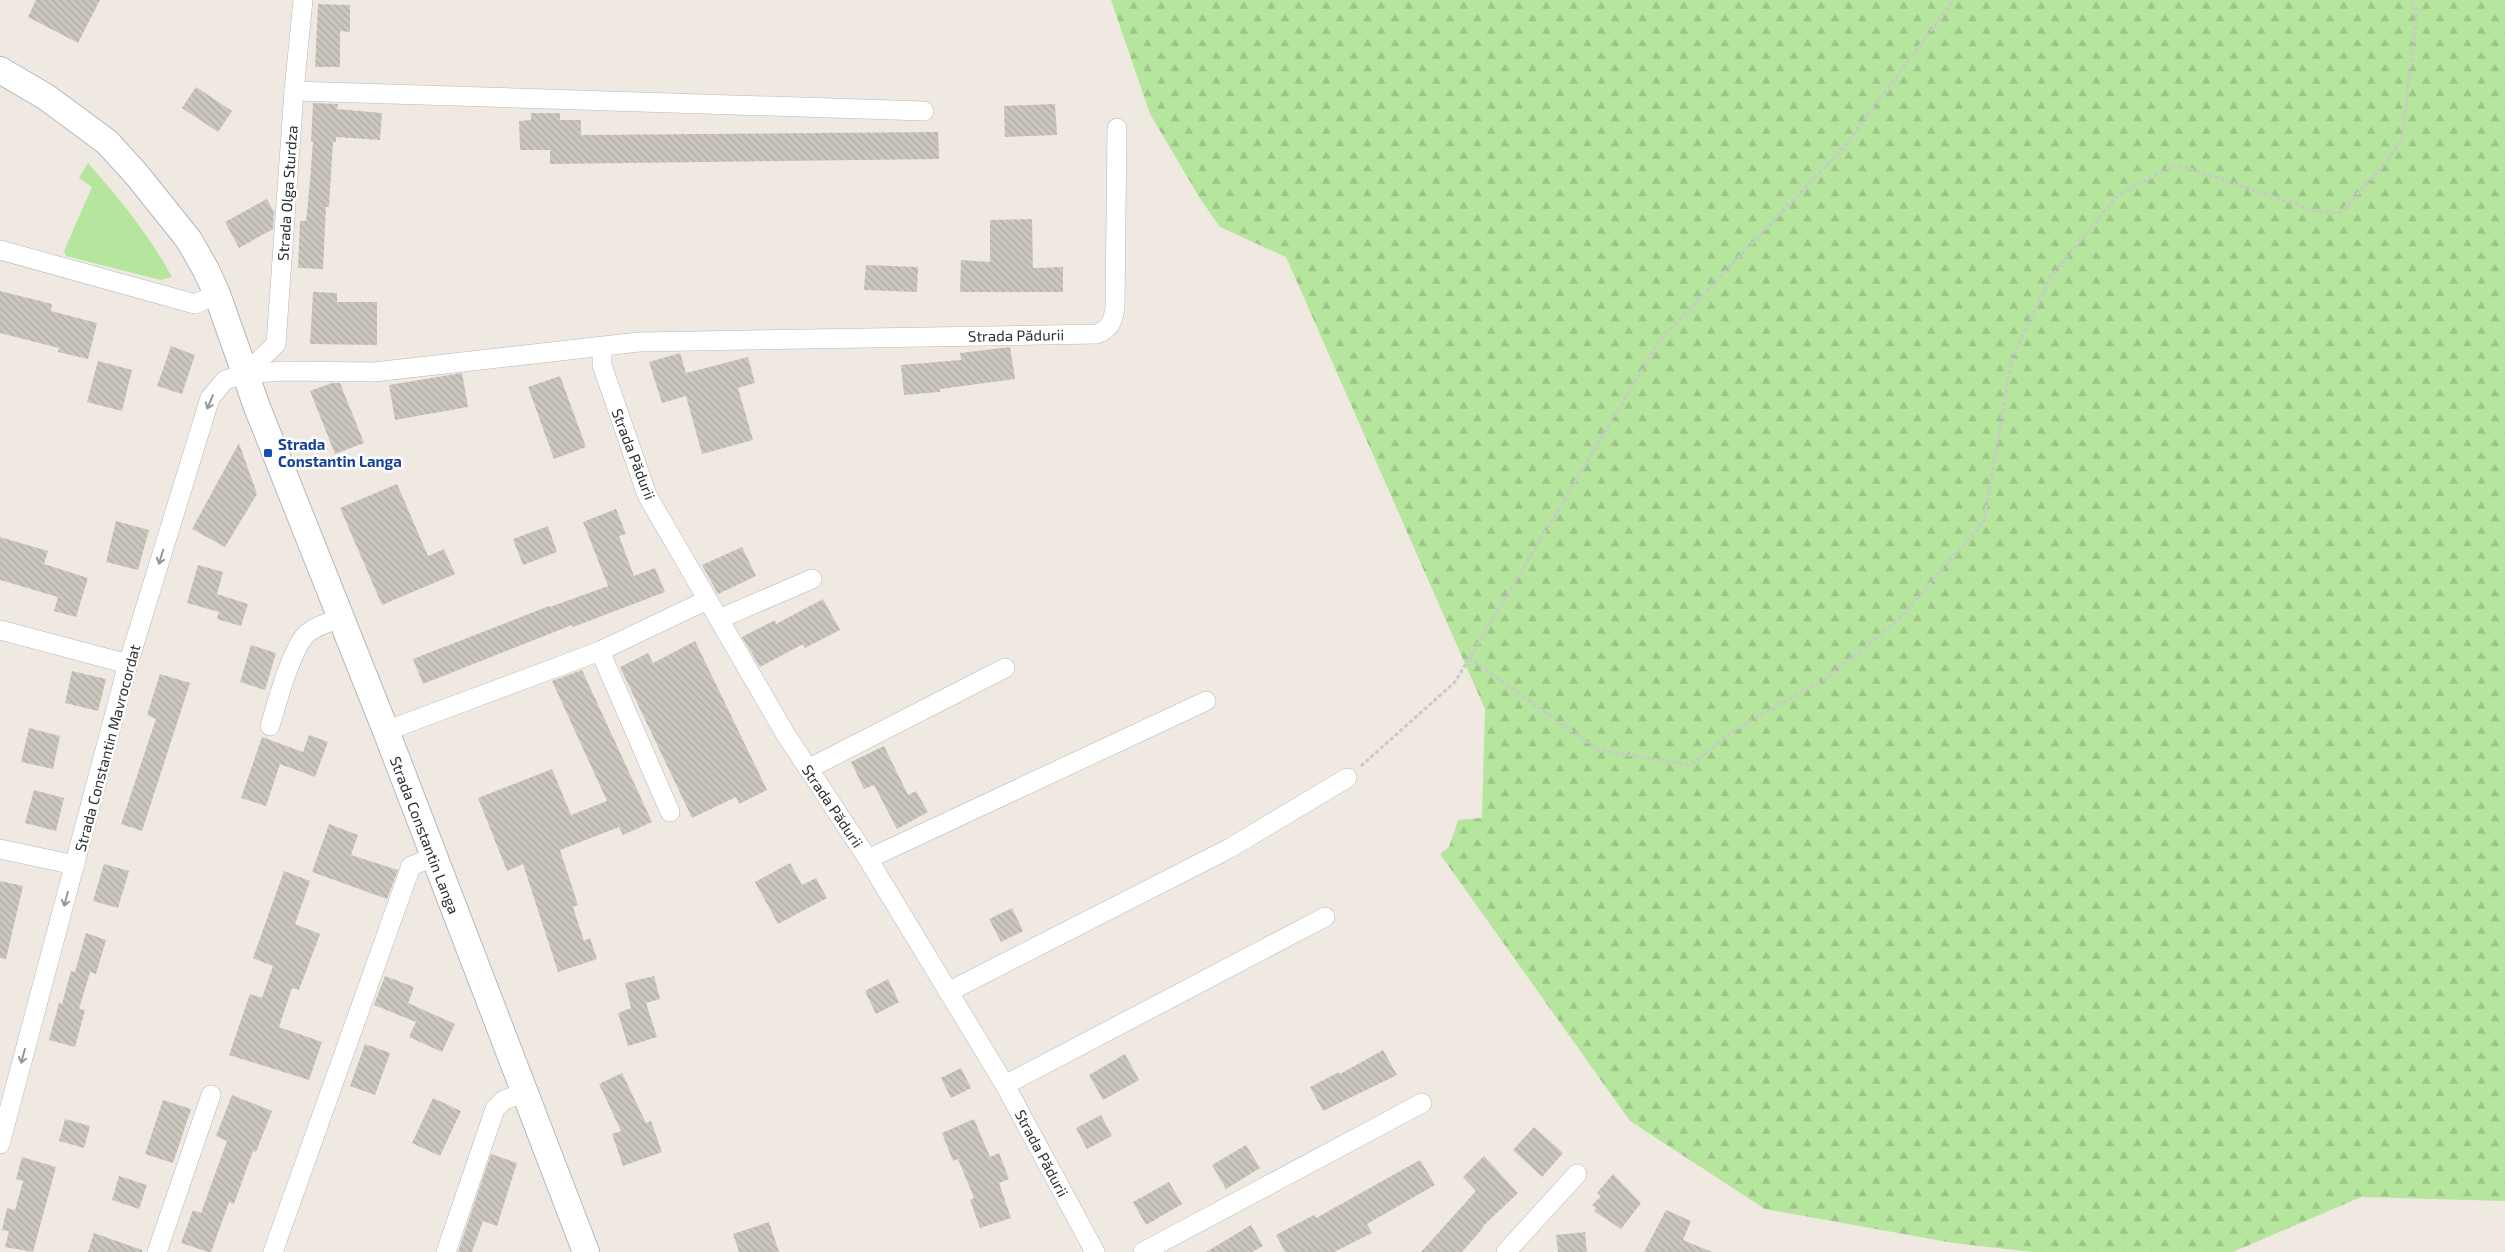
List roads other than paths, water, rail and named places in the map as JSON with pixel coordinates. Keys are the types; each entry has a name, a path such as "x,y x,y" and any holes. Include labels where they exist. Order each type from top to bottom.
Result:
{"main road":[{"name":"Strada Constantin Langa","path":"0,70 46,97 107,142 137,175 189,240 217,294 245,374 386,731 586,1252"}],"street":[{"name":"Strada Olga Sturdza","path":"245,374 276,344 294,91 304,0"},
{"path":"294,91 924,111"},
{"name":"Strada Pădurii","path":"245,374 285,370 374,372 602,348 639,342 1097,334 1114,320 1117,128"},
{"path":"0,250 195,304 217,294"},
{"name":"Strada Pădurii","path":"602,348 602,365 647,495 786,735 868,859 1005,1085 1095,1252"},
{"name":"Strada Constantin Mavrocordat","path":"0,1144 5,1100 75,865 128,664 210,398 224,380 245,374"},
{"path":"718,619 812,579"},
{"path":"386,731 600,651 708,600"},
{"path":"270,726 286,675 303,637 316,627 340,618"},
{"path":"0,630 128,664"},
{"path":"600,651 670,812"},
{"path":"808,769 1005,668"},
{"path":"868,859 1206,701"},
{"path":"948,992 1230,848 1347,778"},
{"path":"0,850 75,865"},
{"path":"273,1252 411,866 434,857"},
{"path":"1005,1085 1325,917"},
{"path":"446,1252 495,1109 504,1100 524,1093"},
{"path":"157,1252 211,1095"},
{"path":"1143,1252 1422,1103"},
{"path":"1506,1252 1578,1174"}],"place":[{"name":"Strada Constantin Langa","path":"268,453"}]}
